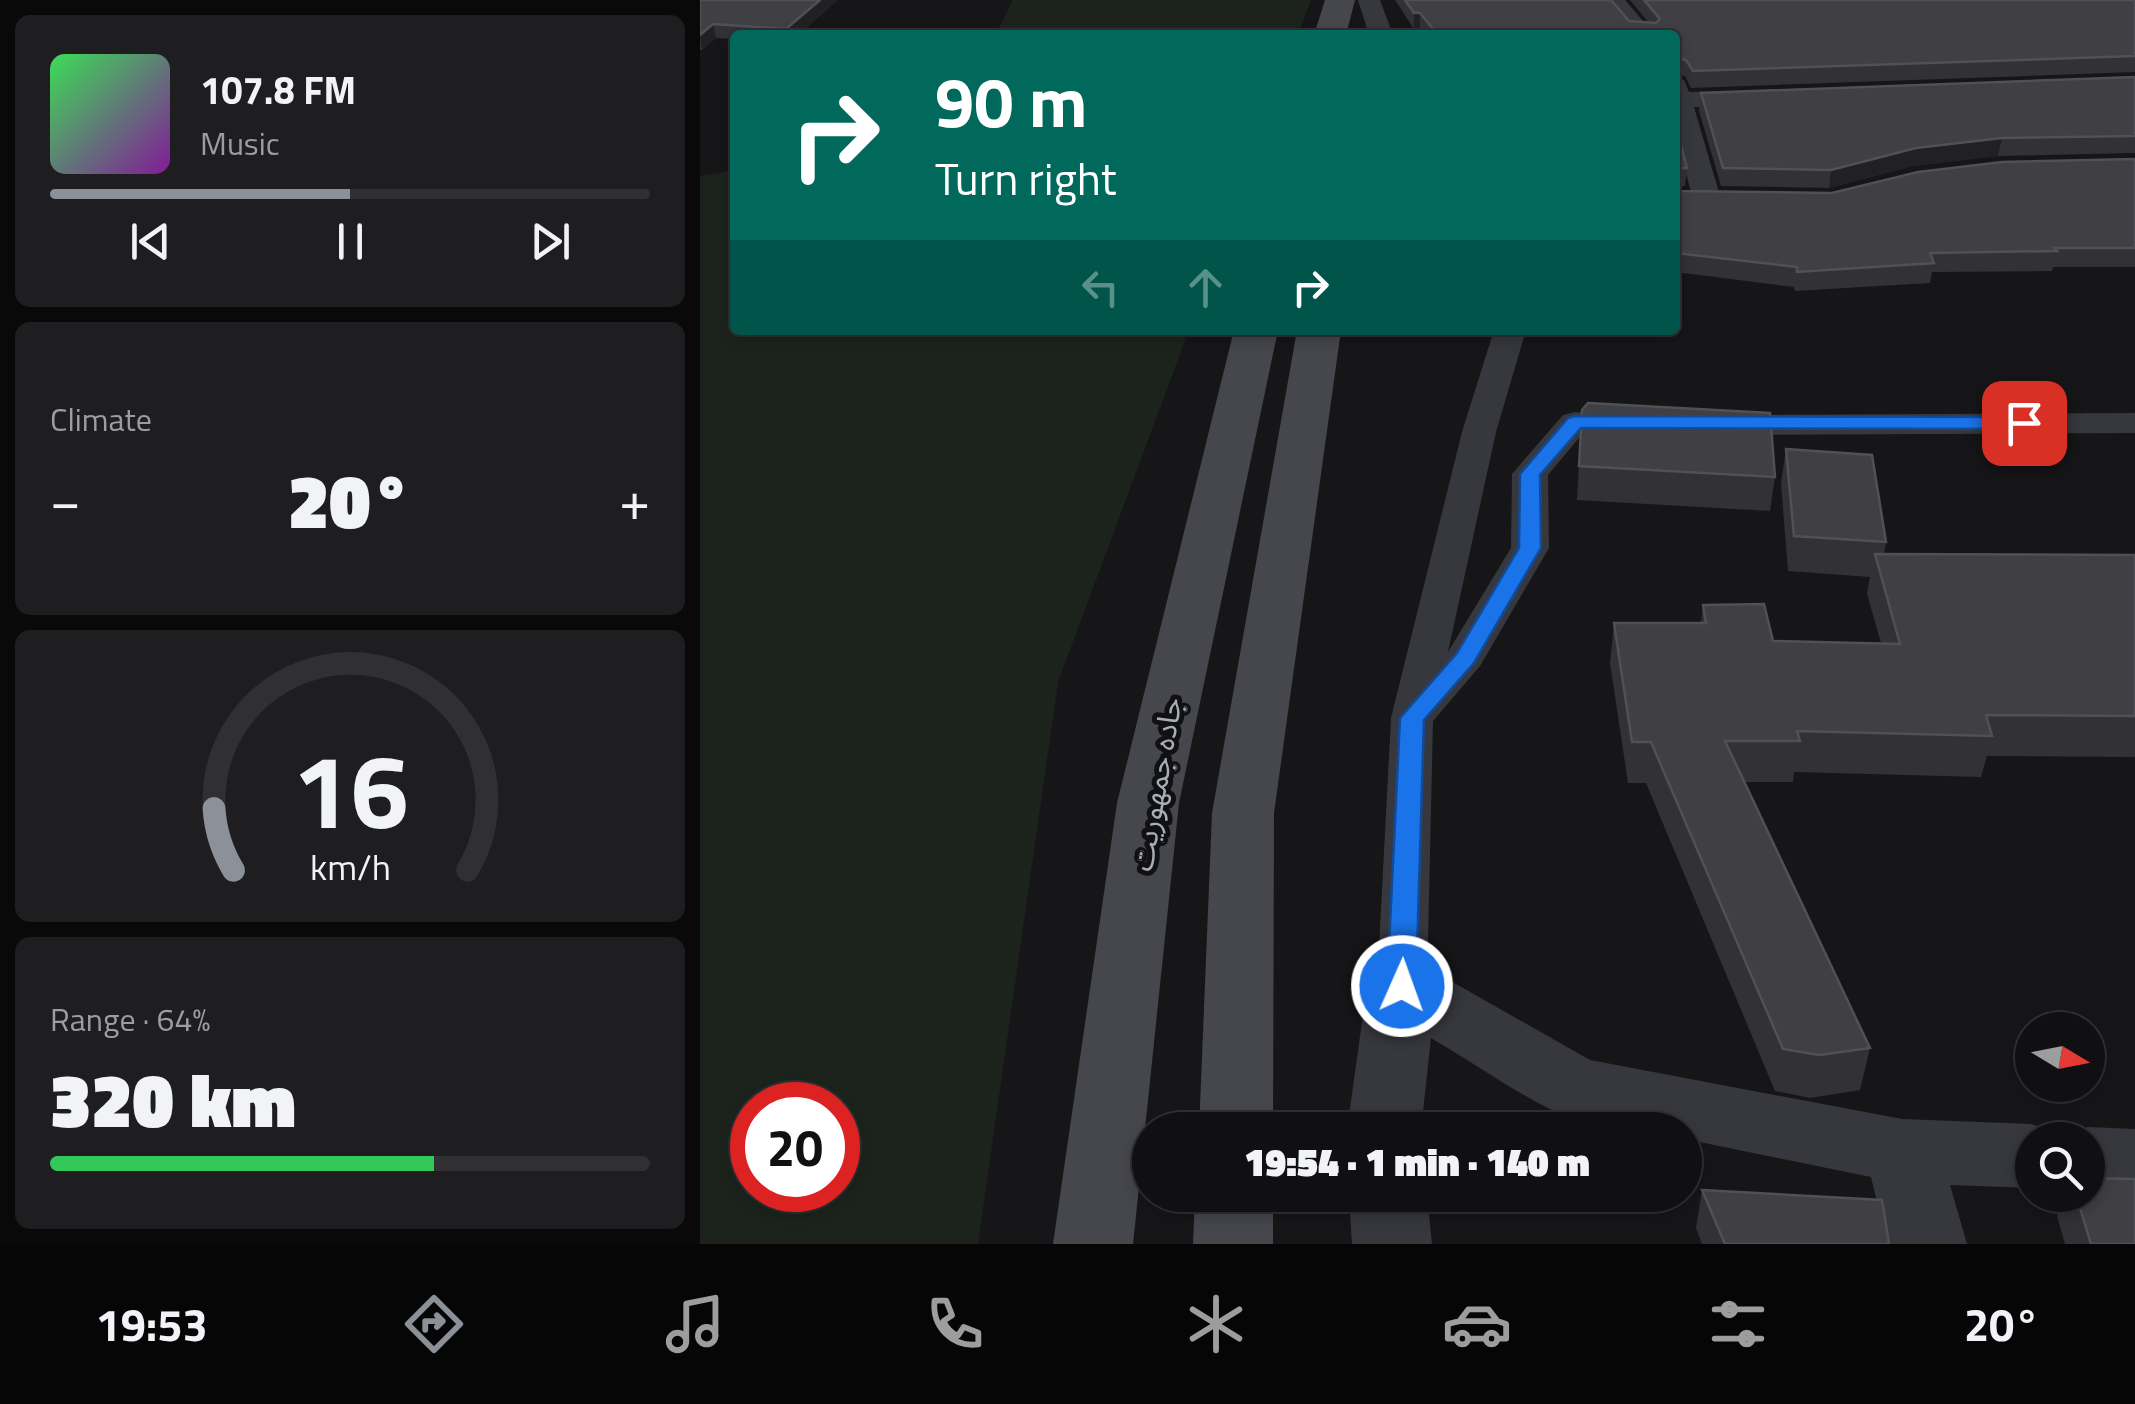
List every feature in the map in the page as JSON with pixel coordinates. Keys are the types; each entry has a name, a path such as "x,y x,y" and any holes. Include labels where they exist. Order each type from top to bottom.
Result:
{"main road":[{"path":"1331,30 1340,0"},
{"path":"1361,30 1367,0"},
{"name":"جاده جمهوریت","path":"1093,1244 1148,803 1255,335"},
{"path":"1236,1112 1243,813 1318,335"},
{"path":"1233,1244 1234,1212"}],"street":[{"path":"1386,1112 1402,986 1574,1087 1902,1151 2015,1155"},
{"path":"1902,1151 1927,1244"},
{"path":"2105,1159 2135,1160"},
{"path":"1389,1212 1392,1244"}],"lane":[{"path":"1367,0 1379,30"},
{"path":"1613,0 1638,30"},
{"path":"1680,93 1779,98"},
{"path":"1680,104 1706,196"},
{"path":"1680,198 1741,197"},
{"path":"1402,986 1412,718 1479,432 1508,335"},
{"path":"1412,718 1466,658 1530,548 1530,474 1575,422 2135,422"}],"shaded area":[{"path":"1013,0 1311,0 1300,30 998,30"},
{"path":"730,171 730,335 1187,335 1058,682 978,1244 700,1244 700,176"}],"building":[{"path":"700,0 820,0 786,29 713,24 700,35"},
{"path":"1405,0 1611,0 1629,21 1656,23 1660,19 1644,0 2135,0 2135,56 1693,71 1686,60 1680,59 1680,30 1434,30 1420,13 1414,13"},
{"path":"2135,77 2135,136 2002,138 1916,148 1831,170 1723,168 1701,93"},
{"path":"1680,142 1687,168 1680,169"},
{"path":"2135,159 2135,248 1930,253 1934,263 1797,272 1797,267 1680,254 1680,191 1832,193 1918,172 2002,162"},
{"path":"1588,403 1770,413 1775,477 1579,466 1582,410"},
{"path":"1786,449 1872,455 1886,542 1794,536"},
{"path":"1875,554 2135,555 2135,716 1986,715 1992,736 1797,731 1800,741 1725,741 1870,1048 1819,1055 1783,1049 1651,742 1632,742 1614,623 1706,623 1703,605 1764,604 1773,641 1900,644"},
{"path":"2105,1178 2135,1179 2135,1244 2091,1244 2081,1212 2105,1212"},
{"path":"1702,1190 1882,1200 1889,1244 1725,1244"}],"route":[{"path":"1402,986 1412,718 1466,658 1530,548 1530,474 1575,422 2024,423"}]}
